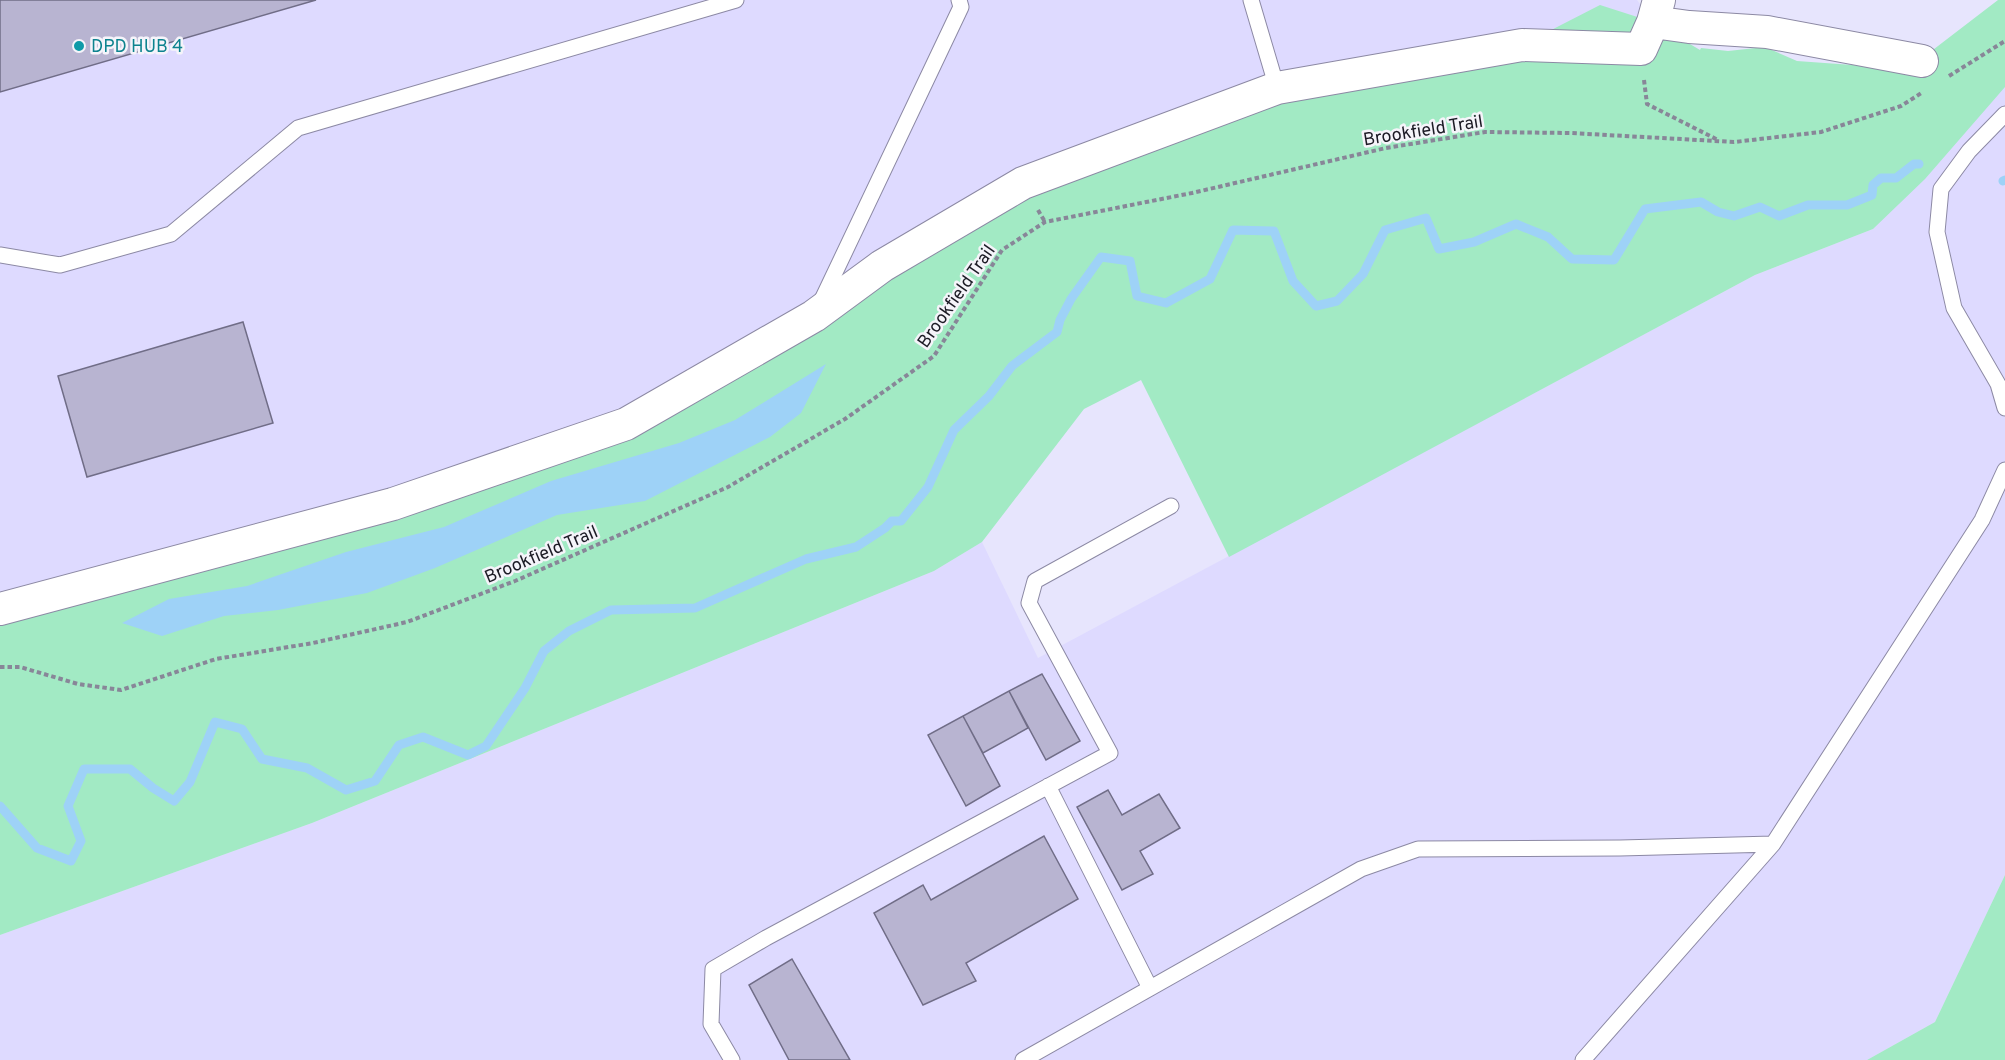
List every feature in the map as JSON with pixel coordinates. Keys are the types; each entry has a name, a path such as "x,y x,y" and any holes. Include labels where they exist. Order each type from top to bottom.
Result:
{"street":[{"path":"0,609 393,504 626,424 814,316 882,266 1023,183 1276,88 1651,24 1767,32 1933,75"}],"lane":[{"path":"0,255 60,265 171,234 298,128 735,0"},
{"path":"814,316 960,7 959,0"},
{"path":"1251,0 1276,88"},
{"path":"2005,114 1969,151 1941,189 1937,232 1954,308 1998,384 2005,408"},
{"path":"1583,1060 1773,844 1982,520 2005,470"},
{"path":"732,1060 711,1024 713,969 766,938 1110,753 1029,603 1035,581 1171,506"},
{"path":"1048,786 1150,988"},
{"path":"1023,1060 1361,869 1418,849 1620,848 1773,844"}],"path":[{"path":"1651,24 1647,104 1721,141"},
{"name":"Brookfield Trail","path":"0,667 20,667 78,684 121,690 216,659 314,643 407,622 515,581 728,487 845,419 934,356 1002,250 1045,222 1192,193 1386,148 1485,132 1571,133 1734,142 1821,132 1901,106 1933,75 2005,41"}],"shaded area":[{"path":"0,0 1637,0 1653,22 626,424 0,609"},
{"path":"2005,85 2005,875 1935,1022 1867,1060 0,1060 0,935 312,823 934,571 982,542 1038,658 1755,275 1873,229"}],"green space":[{"path":"1998,0 2005,0 2005,87 1925,179 1873,229 1755,275 1229,557 1141,380 1084,409 982,542 934,571 312,823 0,935 0,609 626,424 1023,183 1277,88 1522,45 1600,5 1653,22 1700,50 1701,48 1728,51 1765,47 1797,61 1908,69"},
{"path":"2005,875 2005,1060 1867,1060 1935,1022"}],"water":[{"path":"826,364 801,413 770,437 645,501 557,515 435,568 367,593 278,610 224,616 162,636 122,623 169,599 247,586 346,552 444,527 551,481 679,443 735,420"}],"building":[{"name":"DPD HUB 4","path":"0,0 316,0 0,92"},
{"path":"243,322 273,423 87,477 58,376"},
{"path":"1042,674 1080,741 1046,760 1009,691"},
{"path":"1009,691 1028,728 983,753 963,716"},
{"path":"963,716 1000,786 966,806 928,735"},
{"path":"1108,790 1122,815 1159,794 1180,828 1140,851 1153,874 1122,890 1077,807"},
{"path":"1044,836 1078,899 966,963 976,981 923,1005 874,913 923,885 931,900"},
{"path":"792,959 850,1060 789,1060 749,985"}],"waterway":[{"path":"0,806 37,848 71,861 81,841 68,806 84,769 130,769 153,788 174,801 190,782 215,722 242,729 262,759 307,768 346,790 375,781 399,745 423,737 468,755 486,746 525,688 544,651 569,631 611,610 695,608 806,559 856,547 892,521 901,521 928,487 954,430 989,396 1012,366 1057,332 1060,320 1071,299 1101,257 1130,261 1137,296 1166,303 1210,279 1233,230 1274,231 1293,281 1316,306 1337,301 1363,274 1385,230 1426,218 1439,249 1474,242 1516,224 1548,237 1572,259 1614,260 1645,209 1701,202 1718,212 1734,216 1760,207 1779,216 1808,205 1847,205 1872,195 1873,185 1881,178 1896,178 1914,164 1919,164"}],"place":[{"name":"DPD HUB 4","path":"79,46"}]}
